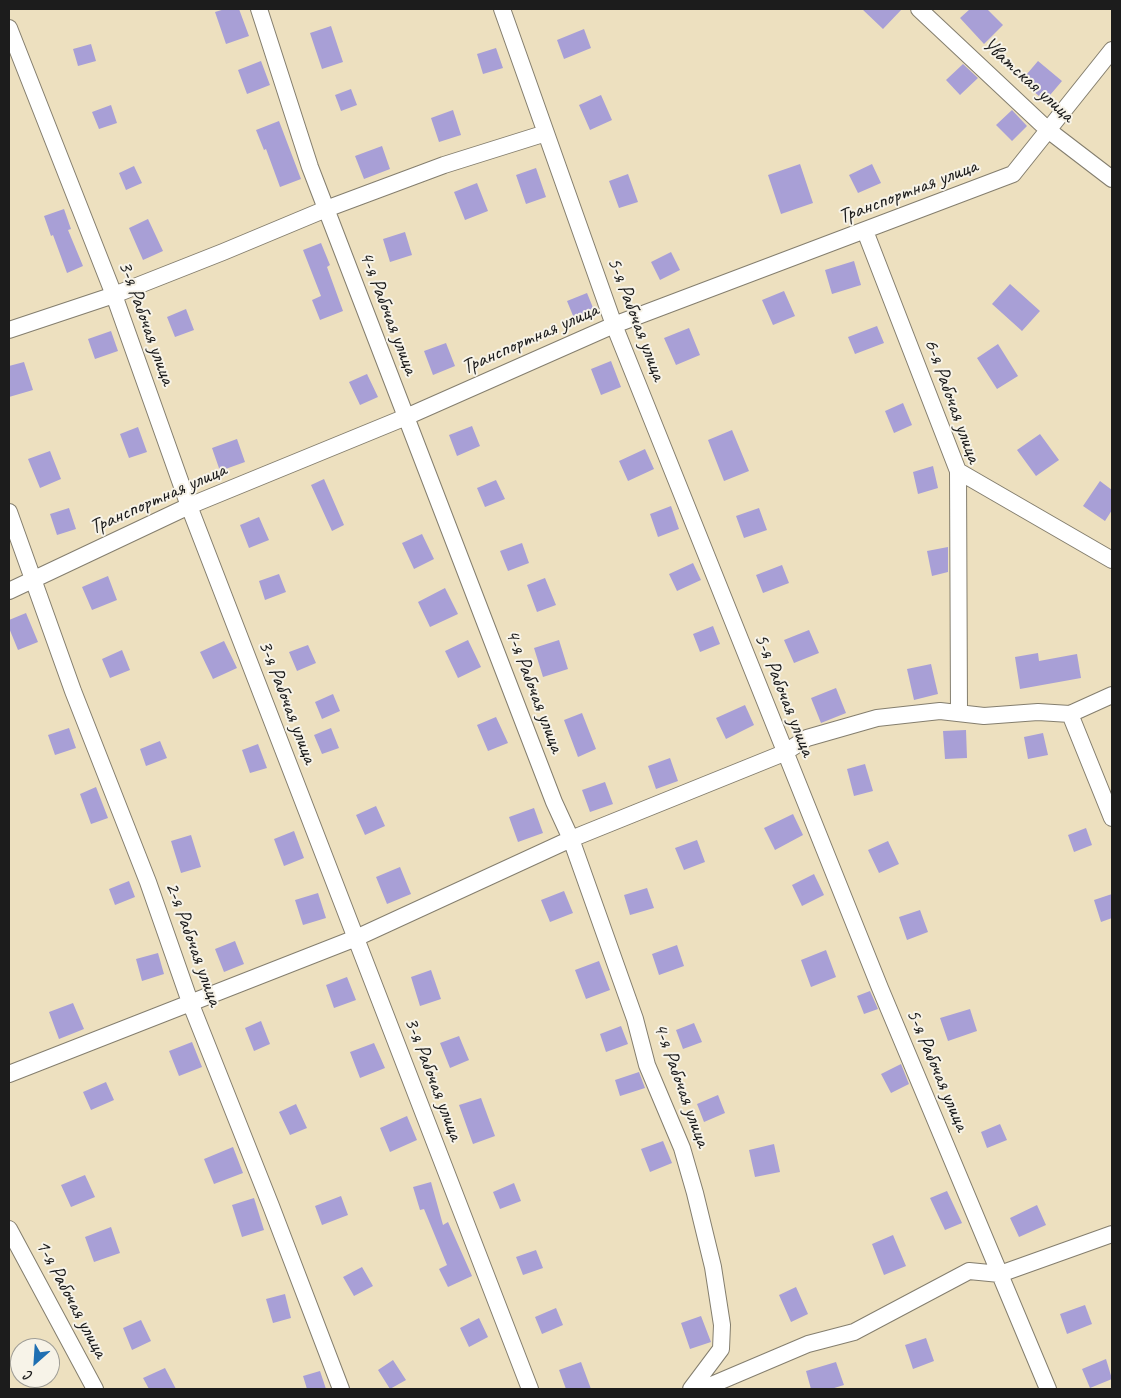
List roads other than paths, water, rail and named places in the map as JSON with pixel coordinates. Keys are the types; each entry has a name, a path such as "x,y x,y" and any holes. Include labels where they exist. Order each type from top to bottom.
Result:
{"street":[{"name":"4-я Рабочая улица","path":"259,9 310,167 554,802 570,839 635,1019 647,1065 682,1148 714,1267 722,1325 721,1349 691,1389"},
{"name":"5-я Рабочая улица","path":"502,9 614,325 784,753 1048,1389"},
{"name":"Уватская улица","path":"919,9 1048,130 1112,178"},
{"name":"3-я Рабочая улица","path":"9,28 114,295 189,506 530,1389"},
{"name":"Транспортная улица","path":"9,591 189,506 406,417 614,325 1013,174 1112,50"},
{"path":"9,330 114,295 444,165 546,133"},
{"name":"6-я Рабочая улица","path":"865,231 958,471 959,713"},
{"path":"958,471 1112,560"},
{"name":"2-я Рабочая улица","path":"9,512 72,691 148,882 190,1002 341,1389"},
{"path":"9,1074 356,938 570,839 784,753 807,738 877,718 940,710 984,716 1038,712 1070,714 1112,695"},
{"path":"1070,714 1112,818"},
{"name":"1-я Рабочая улица","path":"9,1229 95,1389"},
{"path":"702,1389 808,1344 854,1332 969,1270 1000,1274 1112,1234"}]}
